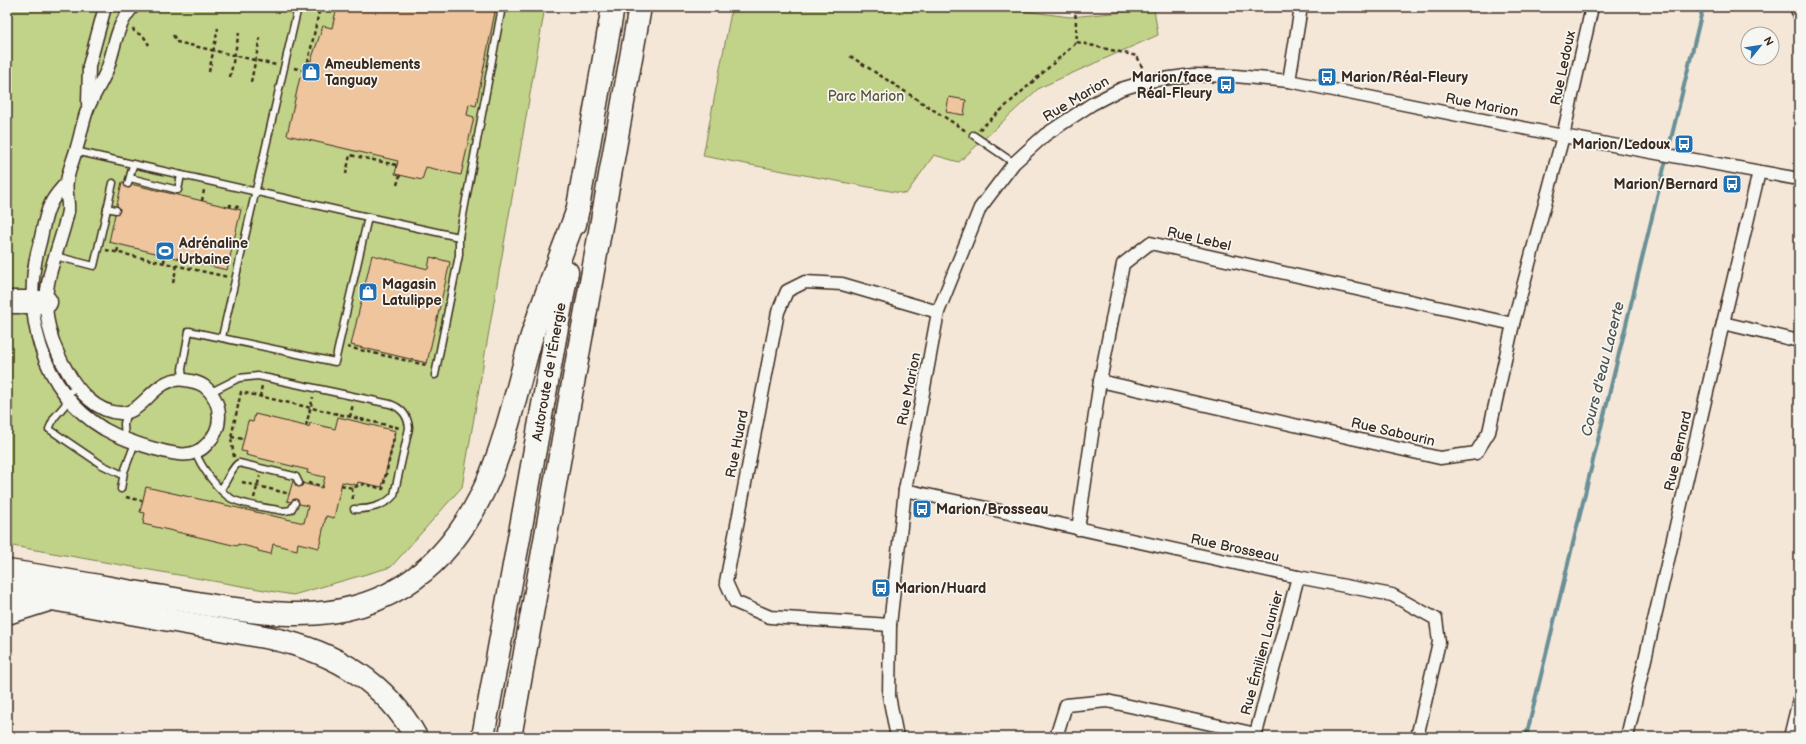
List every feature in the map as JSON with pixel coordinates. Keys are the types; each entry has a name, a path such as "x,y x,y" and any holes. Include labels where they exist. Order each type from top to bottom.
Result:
{"highway":[{"name":"Autoroute de l'Énergie","path":"483,737 614,7"},
{"name":"Autoroute de l'Énergie","path":"511,737 640,7"},
{"path":"11,569 214,606 290,614 324,613 349,609 378,600 403,587 427,568 454,539 471,514 484,490 503,441 531,341 578,209"},
{"path":"7,302 39,302"},
{"path":"7,592 270,638 300,645 319,652 353,670 380,690 400,711 416,737"},
{"path":"7,613 51,599"}],"street":[{"path":"88,108 89,66 105,7"},
{"path":"66,183 68,208 48,287 39,302 34,326 42,352 51,371 67,395 98,425 130,441 178,454 196,453 210,441 218,426 218,408 211,392 199,384 183,379 173,380 165,383 140,404 126,413 113,412 100,407 88,398 77,386 62,364 53,341 49,325 39,302 31,286 34,262 51,202 66,183 88,108 108,69 121,24 133,7"},
{"path":"1288,81 1301,7"},
{"name":"Rue Ledoux","path":"1563,136 1592,7"},
{"path":"1796,7 1799,14"},
{"name":"Rue Marion","path":"897,737 889,696 890,625 905,490 938,312 980,208 1014,163 1045,135 1092,104 1121,89 1148,81 1193,75 1235,76 1288,81 1563,136 1799,179"},
{"name":"Rue Sabourin","path":"1100,381 1440,458 1476,453 1490,432 1513,324 1563,136"},
{"name":"Rue Bernard","path":"1627,737 1759,172"},
{"name":"Rue Lebel","path":"1078,529 1100,381 1123,264 1150,243 1513,324"},
{"name":"Rue Huard","path":"890,625 770,617 735,602 726,582 778,312 787,291 805,282 842,284 938,312"},
{"path":"1723,322 1799,341"},
{"name":"Rue Brosseau","path":"905,490 1298,578 1392,595 1436,619 1439,642 1417,737"},
{"name":"Rue Émilien Launier","path":"1256,736 1298,578"},
{"path":"1790,737 1799,700"},
{"path":"1056,737 1066,705 1107,701 1256,736"}],"lane":[{"path":"222,337 298,7"},
{"path":"435,375 459,255 459,237 502,7"},
{"path":"973,135 1014,163"},
{"path":"76,151 181,176 459,237"},
{"path":"133,164 129,181 178,190 181,176"},
{"path":"55,256 94,266 113,183"},
{"path":"107,208 116,210"},
{"path":"183,379 182,369 189,331 335,362 368,217"},
{"path":"211,392 234,380 253,376 390,404 401,410 408,420 409,428 394,495 389,500 378,505 354,509"},
{"path":"77,386 67,395 65,405 54,418 49,429 102,465 124,475"},
{"path":"121,489 130,441 124,424 126,413"},
{"path":"196,453 201,464 228,496 236,500 284,511 291,510 295,503"},
{"path":"221,489 227,482 235,466 239,463 294,476 302,482"}],"path":[{"path":"293,70 294,68 307,71 320,7"},
{"path":"1075,7 1077,42"},
{"path":"133,27 134,31 144,37 149,45"},
{"path":"208,72 218,28"},
{"path":"230,77 239,33"},
{"path":"173,35 177,42 278,66"},
{"path":"251,82 260,38"},
{"path":"1077,42 1137,56 1148,81"},
{"path":"850,56 973,135 1077,42"},
{"path":"346,174 350,155 397,165"},
{"path":"397,185 400,174"},
{"path":"202,201 204,190"},
{"path":"230,208 230,205 238,208 244,208"},
{"path":"117,252 119,244"},
{"path":"105,256 106,249 228,277"},
{"path":"164,262 165,256"},
{"path":"173,283 177,265"},
{"path":"348,341 347,346 426,366"},
{"path":"233,455 231,437 241,392 398,428 383,489 364,484 352,488 341,485"},
{"path":"350,417 352,405"},
{"path":"306,426 310,408"},
{"path":"231,437 244,439"},
{"path":"242,482 290,494"},
{"path":"302,482 323,486"},
{"path":"127,497 143,501"}],"green space":[{"path":"7,7 545,7 462,487 391,567 293,595 7,545"},
{"name":"Parc Marion","path":"732,7 994,7 1070,17 1154,9 1158,35 1039,88 959,162 934,155 906,194 703,156"}],"building":[{"path":"337,7 496,7 476,106 469,104 467,115 474,117 461,175 426,167 422,180 395,174 398,161 287,135 300,77 305,78 323,26 332,28"},
{"path":"949,97 966,100 964,115 946,112"},
{"path":"122,182 241,210 227,270 109,242"},
{"path":"372,255 428,269 430,257 450,262 427,363 351,345"},
{"path":"255,414 309,427 310,423 335,429 338,417 396,431 382,487 358,482 357,485 342,482 334,518 326,516 319,548 298,543 297,550 273,544 271,554 238,544 237,546 143,524 145,513 140,512 146,487 304,523 308,506 287,501 293,481 322,488 325,477 307,473 308,470 246,455 247,452 241,451 248,421 253,422"}],"waterway":[{"name":"Cours d'eau Lacerte","path":"1526,737 1703,7"}],"place":[{"name":"Ameublements Tanguay","path":"311,72"},
{"name":"Marion/Réal-Fleury","path":"1327,77"},
{"name":"Marion/face Réal-Fleury","path":"1226,85"},
{"name":"Marion/Ledoux","path":"1684,144"},
{"name":"Marion/Bernard","path":"1732,184"},
{"name":"Adrénaline Urbaine","path":"165,251"},
{"name":"Magasin Latulippe","path":"368,292"},
{"name":"Marion/Brosseau","path":"922,509"},
{"name":"Marion/Huard","path":"881,588"}]}
